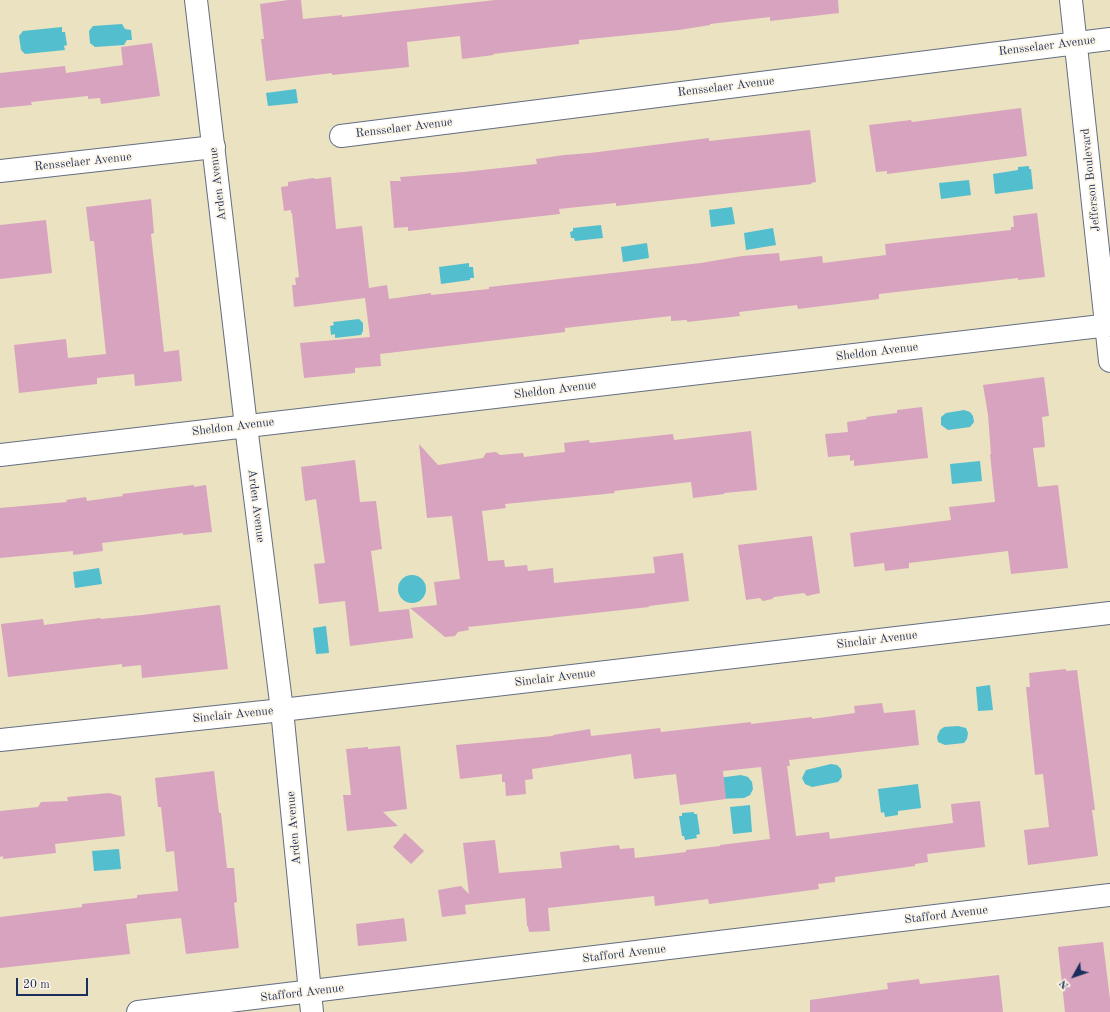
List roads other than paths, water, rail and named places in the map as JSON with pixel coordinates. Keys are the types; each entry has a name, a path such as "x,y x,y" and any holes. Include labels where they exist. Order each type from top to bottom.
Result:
{"street":[{"name":"Arden Avenue","path":"196,0 246,426 282,710 310,1002"},
{"name":"Jefferson Boulevard","path":"1071,0 1108,325 1110,361"},
{"name":"Rensselaer Avenue","path":"341,136 1076,42 1110,39"},
{"name":"Rensselaer Avenue","path":"0,171 214,147"},
{"name":"Sheldon Avenue","path":"0,455 1108,325"},
{"name":"Sinclair Avenue","path":"0,740 282,710 1110,613"},
{"name":"Stafford Avenue","path":"138,1012 310,1002 1110,895"}],"water":[{"path":"122,24 125,29 131,30 132,40 127,40 124,45 95,47 90,43 89,31 93,26"},
{"path":"62,27 62,32 65,32 67,45 64,46 65,50 25,54 21,50 19,36 23,31"},
{"path":"296,89 298,103 268,106 266,93"},
{"path":"1029,166 1029,169 1031,169 1033,189 995,194 993,174 1018,170 1018,167"},
{"path":"969,180 971,195 941,199 939,183"},
{"path":"732,207 735,224 711,227 709,210"},
{"path":"601,225 603,238 575,241 574,238 571,238 570,232 573,231 573,228"},
{"path":"773,228 776,245 746,250 744,233"},
{"path":"647,243 649,258 623,262 621,247"},
{"path":"469,263 469,267 473,267 474,278 470,278 470,280 441,284 439,267"},
{"path":"359,319 363,323 363,331 361,335 335,338 335,334 331,335 330,326 334,325 333,322"},
{"path":"964,410 970,412 973,416 974,422 970,427 948,430 941,425 941,417 946,413"},
{"path":"980,461 982,481 952,484 950,464"},
{"path":"99,568 102,584 75,588 73,572"},
{"path":"412,575 422,579 426,589 422,599 412,603 402,599 398,589 402,579"},
{"path":"326,626 329,653 316,654 313,628"},
{"path":"990,685 993,710 978,711 976,687"},
{"path":"958,726 966,728 968,733 967,739 964,743 945,745 938,742 937,737 940,730 944,727"},
{"path":"831,764 837,765 841,769 842,777 838,782 812,787 805,784 802,778 806,770"},
{"path":"741,775 748,777 752,782 753,789 750,795 744,798 718,799 718,778"},
{"path":"918,784 921,808 898,811 898,815 885,817 884,812 881,813 878,789"},
{"path":"750,805 752,832 733,834 730,807"},
{"path":"694,812 694,814 697,814 700,834 696,835 697,838 685,840 684,836 682,836 679,816 682,816 682,813"},
{"path":"119,849 121,869 94,871 92,851"}]}
